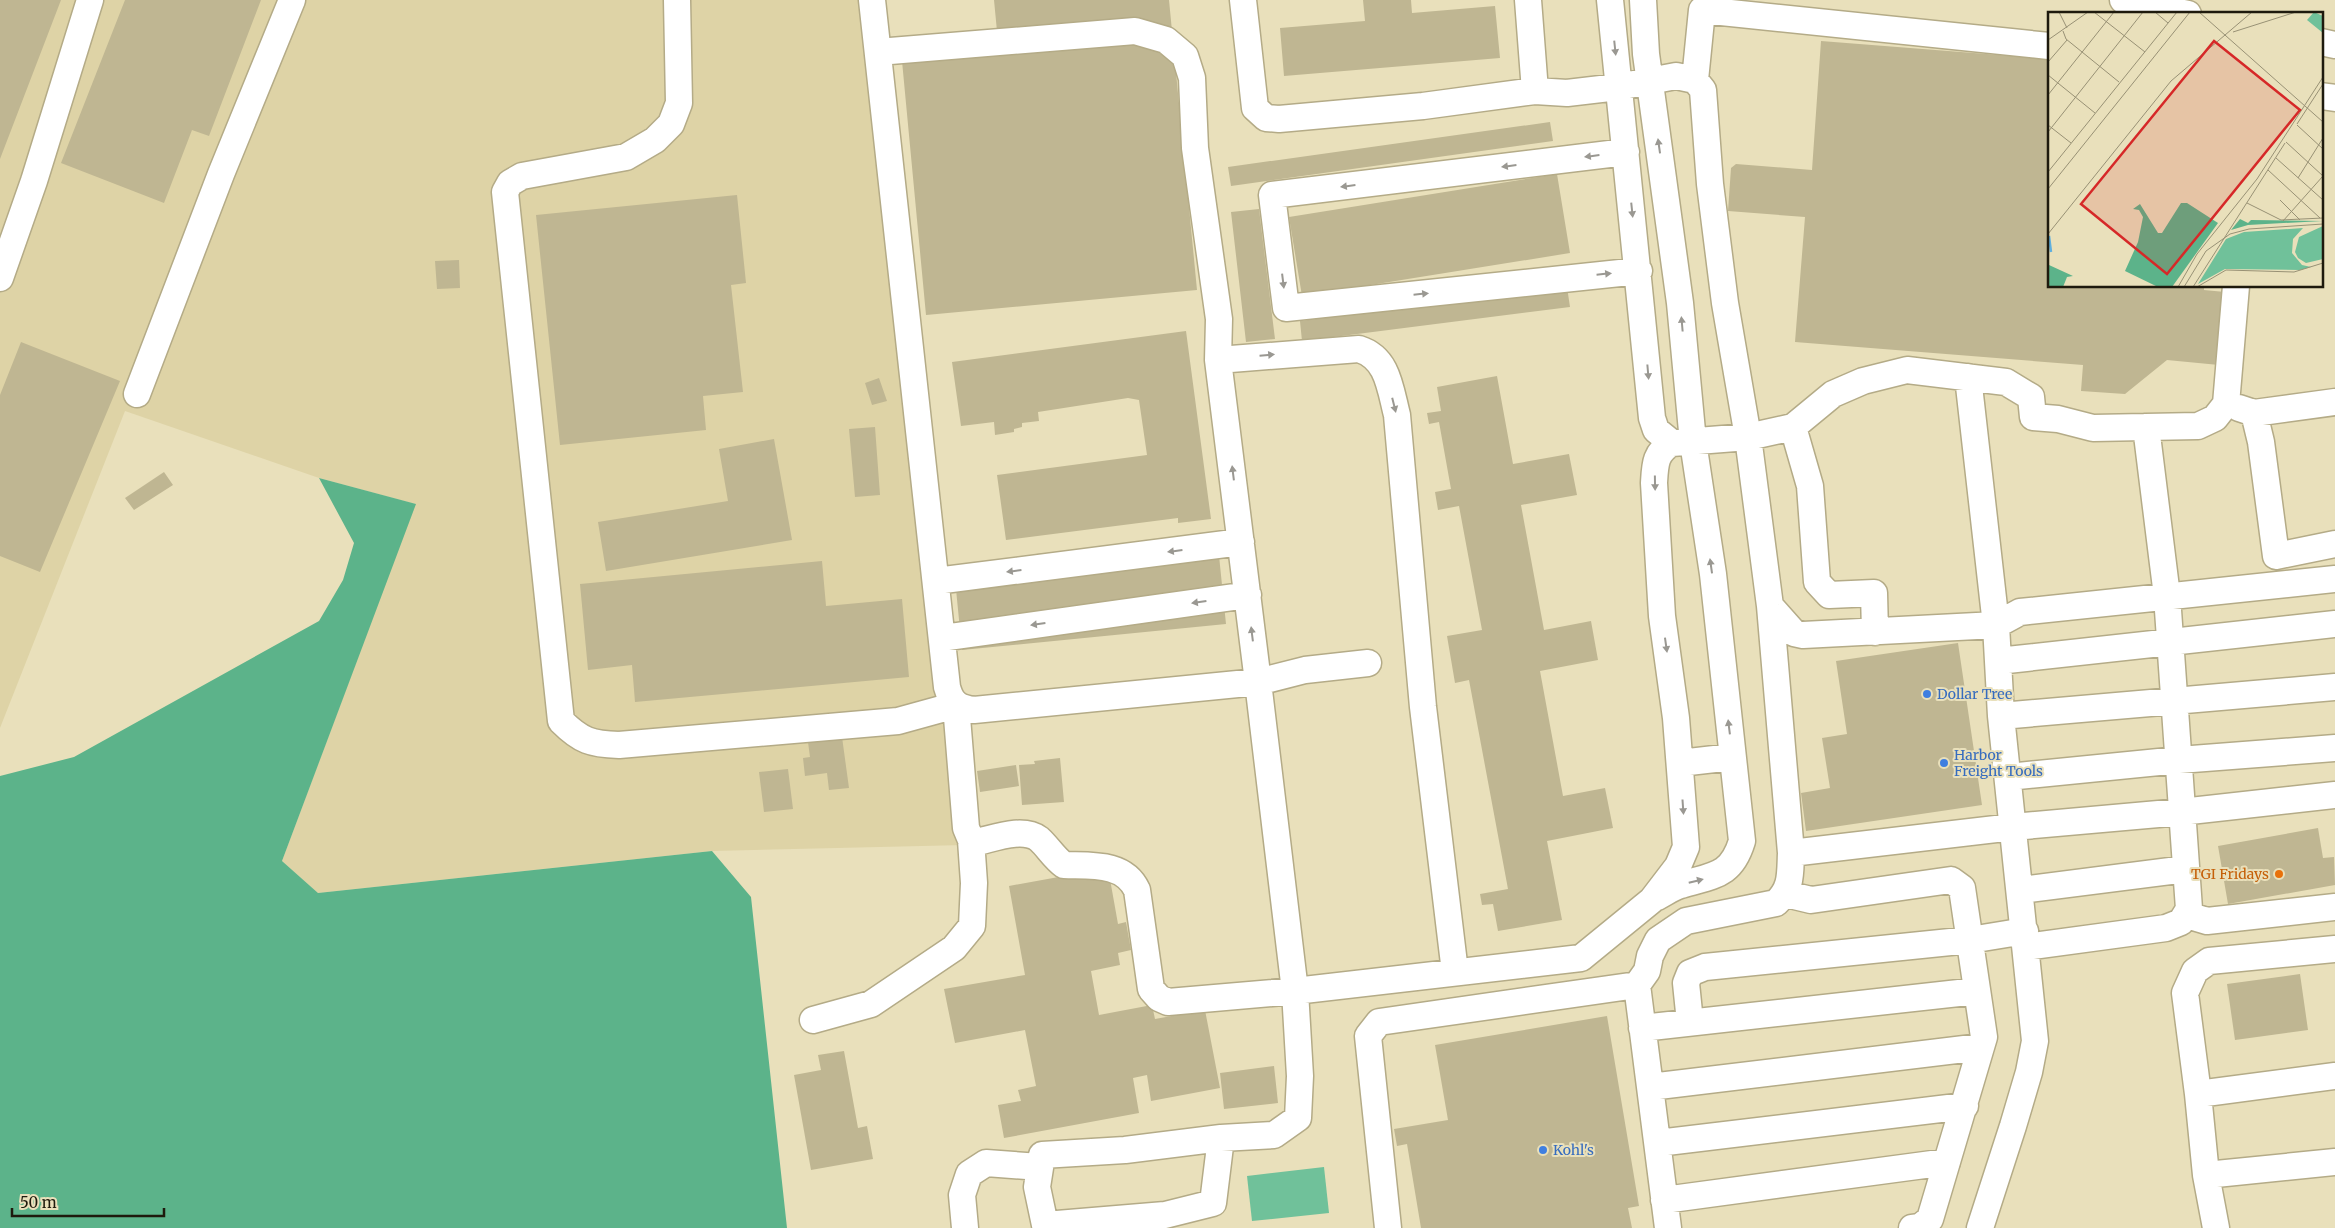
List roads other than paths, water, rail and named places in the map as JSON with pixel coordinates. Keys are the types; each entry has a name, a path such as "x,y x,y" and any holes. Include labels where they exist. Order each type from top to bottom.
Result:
{"street":[{"path":"0,278 34,181 90,0"},
{"path":"137,394 221,174 292,0"},
{"path":"677,0 679,103 671,124 655,140 626,157 522,176 510,183 505,192 561,721 575,735 586,741 599,744 619,745 898,722 956,705 974,710 1258,682 1305,670 1368,663"},
{"path":"813,1020 871,1004 954,948 972,926 974,883 971,840 966,828 956,705 950,697 947,686 872,0"},
{"path":"1243,0 1255,108 1266,118 1279,119 1423,106 1536,91 1567,93 1618,87 1676,76 1695,80 1703,90 1710,184 1725,303 1748,436 1770,606 1791,853 1789,882 1786,894 1776,903 1686,920 1672,928 1658,940 1650,956 1647,971 1637,985 1668,1228"},
{"path":"1528,0 1536,91"},
{"path":"1610,0 1652,418 1656,430 1683,442"},
{"path":"971,840 978,842 1020,833 1031,834 1039,839 1064,865 1110,867 1124,873 1134,882 1137,890 1151,989 1159,998 1168,1002 1295,991 1581,958 1652,900 1678,885 1723,872 1735,859 1742,841 1713,574 1683,442 1676,274 1646,54 1643,0"},
{"path":"2134,1 2180,12"},
{"path":"1695,80 1702,10 2048,46"},
{"path":"878,52 1135,31 1166,40 1185,56 1192,78 1195,148 1219,320 1218,360 1295,991 1300,1076 1298,1118 1274,1135 1221,1138 1125,1150 1042,1155 1037,1187 1045,1225 1165,1215 1213,1203 1221,1138"},
{"path":"2322,42 2335,44"},
{"path":"2322,96 2335,98"},
{"path":"1626,152 1272,195 1286,308 1639,275 1676,274"},
{"path":"1652,900 1678,866 1686,847 1676,718 1662,616 1654,483 1655,464 1659,452 1683,442 1748,436 1793,427 1833,394 1863,381 1907,370 2006,382 2031,396 2033,417 2058,419 2093,428 2198,426 2215,418 2226,404 2236,288"},
{"path":"1218,360 1359,349 1372,354 1386,374 1396,415 1423,707 1455,972"},
{"path":"1968,378 1996,625 2001,716 2021,890 2035,1041 2029,1072 1980,1228"},
{"path":"2226,404 2254,413 2335,402"},
{"path":"2254,413 2261,442 2276,556 2335,544"},
{"path":"1793,427 1810,486 1817,582 1829,595 1874,593 1875,632"},
{"path":"1690,1022 1686,983 1690,973 1705,967 1970,940 2026,939 2166,928 2181,922 2187,915 2189,909 2167,596 2146,427"},
{"path":"936,581 1241,542"},
{"path":"1770,606 1794,634 1829,635 1996,625 2020,612 2335,579"},
{"path":"942,638 1248,595"},
{"path":"1998,662 2335,624"},
{"path":"2001,716 2335,687"},
{"path":"2008,777 2179,760 2335,748"},
{"path":"1680,763 1732,757"},
{"path":"1791,853 2013,827 2181,812 2335,795"},
{"path":"2021,890 2186,869"},
{"path":"1786,894 1811,900 1951,880 1962,888 1984,1037 1930,1219 1920,1227 1912,1228"},
{"path":"2187,915 2207,922 2335,907"},
{"path":"2216,1228 2206,1175 2185,993 2195,971 2209,961 2335,949"},
{"path":"1388,1228 1368,1036 1379,1022 1637,985"},
{"path":"1642,1028 1977,991"},
{"path":"1650,1087 1981,1047"},
{"path":"2198,1094 2335,1076"},
{"path":"1658,1143 1965,1106"},
{"path":"1664,1200 1947,1162"},
{"path":"2206,1175 2335,1162"},
{"path":"965,1228 962,1194 968,1174 986,1163 1040,1167"},
{"path":"1990,1201 1998,1228"}],"place":[{"name":"Dollar Tree","path":"1927,694"},
{"name":"Harbor Freight Tools","path":"1944,763"},
{"name":"TGI Fridays","path":"2279,874"},
{"name":"Kohl's","path":"1543,1150"}]}
